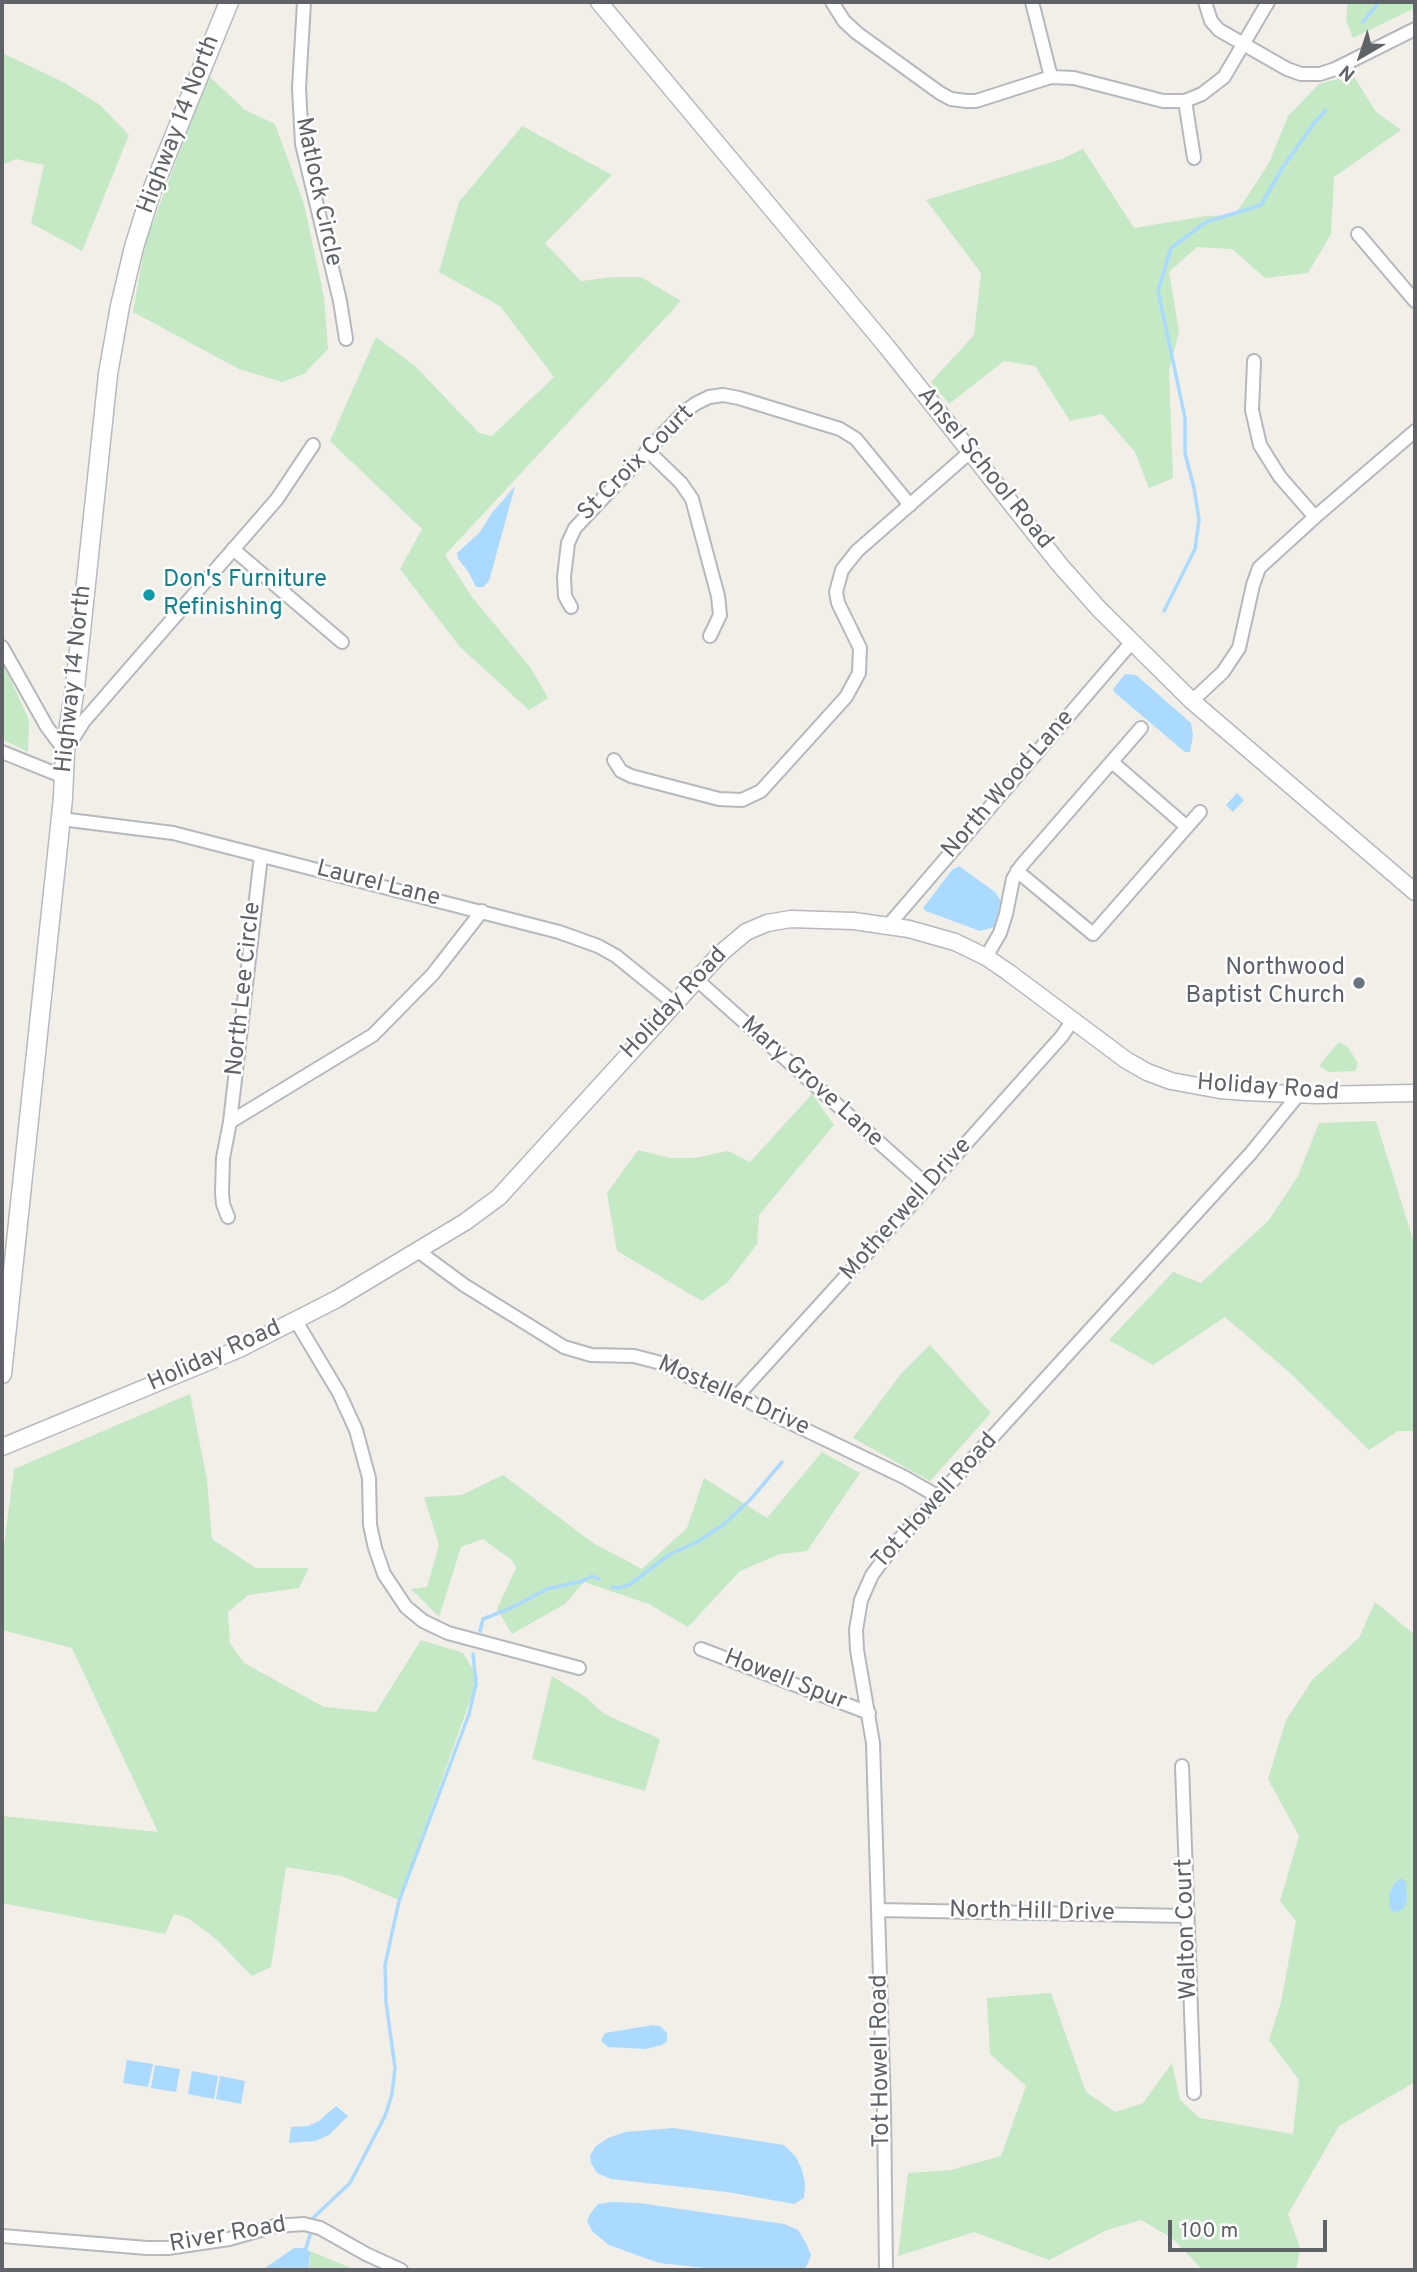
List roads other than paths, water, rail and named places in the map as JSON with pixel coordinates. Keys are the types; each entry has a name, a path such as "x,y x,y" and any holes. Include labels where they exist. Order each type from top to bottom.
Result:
{"main road":[{"name":"Highway 14 North","path":"2,1374 61,819 65,751 75,688 108,374 120,306 150,193 229,2"}],"street":[{"name":"Matlock Circle","path":"304,2 299,88 302,144 340,301 346,339"},
{"name":"Ansel School Road","path":"599,2 887,347 1060,565 1131,643 1192,701 1415,892"},
{"path":"832,2 844,21 854,30 951,99 976,101 1051,77 1074,78 1155,100 1185,102 1202,94 1224,77 1268,2"},
{"path":"1032,2 1051,77"},
{"path":"1205,2 1215,26 1294,72 1314,75 1335,69 1415,29"},
{"path":"1185,102 1194,158"},
{"path":"1358,234 1415,301"},
{"path":"1254,361 1252,410 1260,445 1280,477 1315,517"},
{"name":"St Croix Court","path":"571,607 565,596 564,577 571,534 586,513 695,404 716,396 739,398 848,433 868,453 910,505"},
{"path":"1192,701 1223,672 1239,648 1259,568 1415,431"},
{"path":"2,647 47,727 65,751 93,711 277,499 313,445"},
{"path":"647,450 681,483 692,499 718,596 720,614 710,636"},
{"path":"614,760 621,771 631,776 719,799 742,800 761,791 846,697 856,682 861,654 838,603 837,581 848,560 970,452"},
{"path":"233,549 342,642"},
{"name":"North Wood Lane","path":"887,927 1131,643"},
{"path":"986,957 1000,933 1009,891 1017,871 1141,728"},
{"path":"2,752 64,777"},
{"path":"1112,762 1187,827"},
{"path":"1017,871 1093,934 1200,812"},
{"name":"Laurel Lane","path":"61,819 173,833 559,932 598,946 634,969 674,1003"},
{"name":"North Lee Circle","path":"228,1217 222,1193 223,1158 230,1122 261,856"},
{"name":"North Lee Circle","path":"230,1122 373,1035 433,974 482,911"},
{"name":"Holiday Road","path":"2,1447 201,1366 296,1321 466,1222 499,1197 696,979 736,939 767,923 821,919 854,921 939,936 986,957 1126,1060 1164,1079 1220,1090 1299,1094 1415,1093"},
{"name":"Mary Grove Lane","path":"696,979 928,1186"},
{"name":"Motherwell Drive","path":"738,1395 1062,1036 1072,1021"},
{"name":"Tot Howell Road","path":"886,2270 873,1743 857,1650 856,1630 861,1600 878,1564 1251,1153 1299,1094"},
{"name":"Mosteller Drive","path":"418,1251 464,1285 564,1347 591,1354 646,1358 707,1385 738,1395 939,1497"},
{"path":"296,1321 339,1394 356,1430 369,1478 370,1525 374,1548 384,1574 406,1607 423,1620 448,1633 579,1668"},
{"name":"Howell Spur","path":"701,1649 869,1713"},
{"name":"Walton Court","path":"1182,1766 1194,2092"},
{"name":"North Hill Drive","path":"878,1910 1187,1916"},
{"name":"River Road","path":"2,2235 168,2248 229,2239 275,2226 304,2224 320,2228 401,2270"}],"water":[{"path":"515,486 489,581 483,587 476,587 457,553 480,532"},
{"path":"1125,674 1136,675 1191,723 1193,735 1190,752 1185,752 1114,692 1113,689"},
{"path":"1237,793 1244,800 1233,812 1226,805"},
{"path":"959,866 995,892 1001,901 994,927 980,931 923,908 952,870"},
{"path":"1401,1878 1406,1882 1407,1900 1404,1908 1397,1912 1389,1907 1390,1893"},
{"path":"660,2026 667,2033 667,2041 662,2045 645,2049 608,2047 601,2041 605,2033"},
{"path":"127,2060 153,2064 148,2087 123,2083"},
{"path":"155,2065 180,2069 176,2092 151,2088"},
{"path":"192,2071 218,2076 214,2099 188,2094"},
{"path":"220,2076 245,2081 241,2104 216,2099"},
{"path":"336,2106 348,2116 329,2135 315,2141 289,2143 291,2127 308,2126 319,2121"},
{"path":"674,2128 784,2145 796,2157 802,2170 804,2198 794,2204 727,2192 611,2179 597,2173 591,2163 590,2156 595,2147 608,2138 625,2132"},
{"path":"639,2203 784,2224 798,2230 811,2255 807,2266 802,2270 725,2270 659,2263 609,2245 593,2232 587,2222 590,2214 598,2204"},
{"path":"294,2248 306,2248 310,2253 308,2270 262,2270"}],"waterway":[{"path":"1363,22 1379,2"},
{"path":"1164,611 1195,549 1199,520 1185,453 1185,418 1158,291 1171,248 1206,222 1261,205 1283,167 1326,110"},
{"path":"612,1587 629,1585 670,1554 697,1542 723,1525 750,1500 782,1462"},
{"path":"480,1631 483,1619 547,1589 592,1576 599,1579"},
{"path":"314,2217 350,2183 385,2116 392,2094 395,2068 386,2002 385,1965 399,1901 469,1714 476,1684 473,1654"},
{"path":"306,2248 310,2235"}],"place":[{"name":"Don's Furniture Refinishing","path":"149,595"},
{"name":"Northwood Baptist Church","path":"1359,983"}]}
